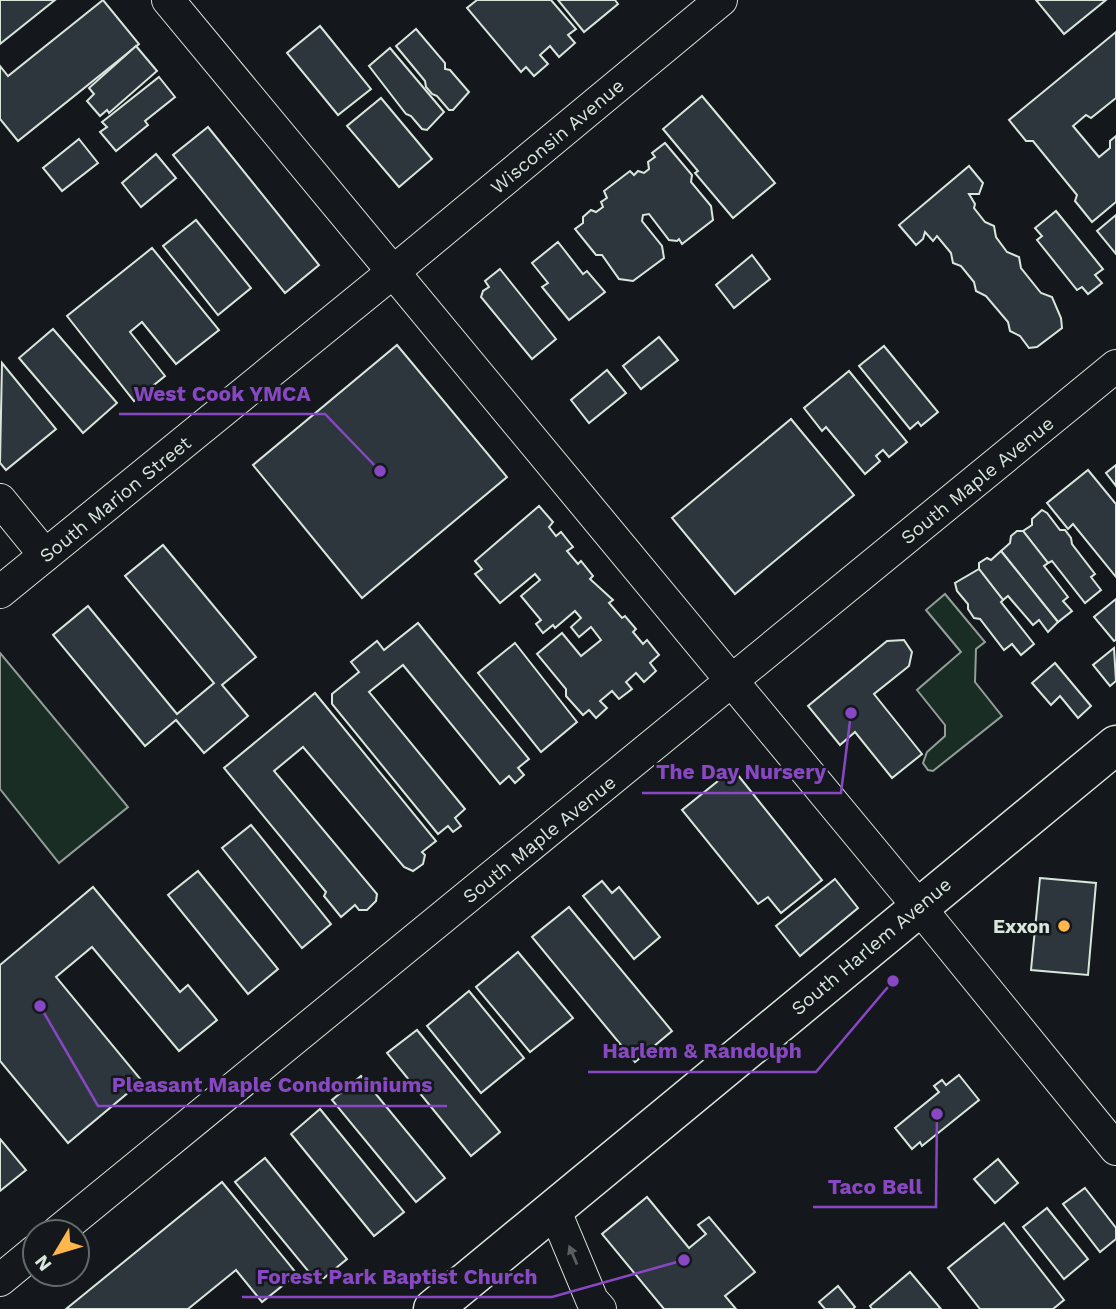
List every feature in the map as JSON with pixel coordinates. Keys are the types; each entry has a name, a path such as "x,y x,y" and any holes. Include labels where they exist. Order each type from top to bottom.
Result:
{"main road":[{"name":"South Harlem Avenue","path":"433,1309 1116,744"}],"street":[{"path":"168,0 1116,1149"},
{"name":"Wisconsin Avenue","path":"393,272 721,0"},
{"name":"South Marion Street","path":"0,592 393,272"},
{"name":"South Maple Avenue","path":"75,1218 1116,366"},
{"path":"0,500 46,555"},
{"path":"554,1209 592,1300 600,1309"},
{"path":"0,1280 21,1263"}],"green space":[{"path":"945,594 985,642 976,649 975,682 1002,716 933,771 928,770 923,763 927,752 945,736 945,725 917,690 961,652 926,610"},
{"path":"0,653 128,807 59,863 0,789"}],"building":[{"path":"0,0 55,0 0,44"},
{"path":"103,0 139,44 18,141 0,119 0,66 8,76"},
{"path":"477,0 551,0 576,29 568,35 575,43 559,57 550,46 540,55 548,64 534,76 526,67 521,72 467,8"},
{"path":"558,0 615,0 618,4 584,32"},
{"path":"1036,0 1106,0 1064,34"},
{"path":"320,26 371,89 338,115 287,53"},
{"path":"416,29 445,63 445,69 450,70 469,92 453,110 449,110 432,94 425,81 396,46"},
{"path":"1116,32 1116,98 1091,118 1086,115 1073,126 1099,157 1110,148 1110,141 1116,136 1116,202 1092,222 1075,201 1077,195 1033,141 1026,141 1009,120"},
{"path":"136,46 157,71 109,113 107,110 100,116 87,101 94,94 89,88"},
{"path":"390,48 444,112 427,130 422,129 406,114 369,66"},
{"path":"159,77 175,97 145,121 148,125 116,151 100,132 107,127 102,122"},
{"path":"702,96 775,183 733,218 663,129"},
{"path":"381,98 432,159 399,187 347,126"},
{"path":"208,127 319,265 285,293 173,155"},
{"path":"79,139 98,163 62,191 43,168"},
{"path":"665,143 692,175 691,182 711,206 713,220 682,244 679,239 669,240 649,214 643,215 642,221 662,246 664,258 633,281 619,279 602,255 596,255 575,229 583,223 583,217 591,210 596,212 603,207 601,202 607,198 604,191 630,171 634,175 638,171 644,173 649,169 648,162 655,157 652,153"},
{"path":"156,154 176,178 141,207 122,183"},
{"path":"969,166 983,183 979,194 969,194 975,204 974,208 985,222 994,226 996,237 1007,252 1019,257 1021,268 1041,293 1052,297 1061,318 1062,328 1037,347 1029,348 1020,336 1010,331 1008,322 986,296 976,291 974,282 961,266 953,263 951,253 937,236 933,241 925,232 923,239 916,245 899,225"},
{"path":"1056,211 1103,269 1095,275 1102,283 1088,294 1082,287 1077,290 1037,240 1042,236 1035,228"},
{"path":"1116,215 1116,254 1097,231"},
{"path":"196,220 251,288 218,315 163,246"},
{"path":"558,242 583,274 587,271 605,292 569,320 542,287 548,283 532,263"},
{"path":"152,248 219,330 176,364 142,322 130,332 165,376 134,401 67,316"},
{"path":"752,255 770,279 734,308 716,285"},
{"path":"500,269 556,339 532,359 481,297 483,291 489,287 485,281"},
{"path":"53,329 117,403 83,433 19,358"},
{"path":"659,337 678,360 641,389 623,366"},
{"path":"397,345 507,477 362,598 253,465"},
{"path":"884,346 938,412 921,426 918,422 910,429 859,366"},
{"path":"2,363 56,429 6,470 0,463"},
{"path":"607,370 626,393 589,423 571,400"},
{"path":"849,371 907,442 889,457 883,450 876,456 880,461 865,474 826,427 822,431 804,408"},
{"path":"791,419 854,495 735,594 672,518"},
{"path":"1116,465 1116,486 1106,473"},
{"path":"1088,470 1116,504 1116,577 1073,524 1068,529 1047,503"},
{"path":"539,506 553,522 549,527 556,536 561,532 573,547 567,551 578,564 581,561 593,576 590,579 613,600 609,603 636,629 633,632 643,644 647,640 659,655 650,663 656,671 644,682 636,673 626,682 632,689 619,699 612,691 600,701 607,708 596,718 589,710 583,715 566,696 566,689 537,654 562,633 581,656 601,640 591,627 579,637 571,627 581,618 575,611 555,628 553,625 543,633 536,624 541,620 521,596 540,580 535,574 500,603 475,574 482,569 475,561"},
{"path":"1042,510 1060,530 1065,530 1072,544 1095,574 1091,577 1101,590 1085,603 1052,561 1048,563 1023,531 1032,525 1032,519"},
{"path":"1017,531 1023,531 1048,563 1044,566 1068,597 1063,601 1072,611 1058,622 1001,551"},
{"path":"163,545 256,657 222,685 248,716 204,753 176,720 145,746 53,635 88,606 177,714 214,683 125,576"},
{"path":"1001,551 1058,622 1048,632 1039,620 1033,625 1008,596 1003,600 979,569 979,563 987,558 991,560"},
{"path":"979,569 1034,644 1021,655 1012,644 1004,650 980,619 974,618 968,604 957,591 955,583"},
{"path":"1116,599 1116,640 1114,641 1094,617"},
{"path":"418,623 529,759 518,768 524,775 515,783 509,776 500,784 403,665 369,692 465,809 455,818 461,826 453,832 448,826 438,834 332,704 332,694 359,672 351,662 377,641 384,650"},
{"path":"904,640 912,652 909,666 874,694 922,754 892,778 855,732 840,745 808,706 887,641"},
{"path":"515,643 577,722 541,752 478,673"},
{"path":"1114,648 1116,681 1110,686 1093,665"},
{"path":"1055,663 1091,706 1078,718 1060,696 1051,705 1032,683"},
{"path":"315,693 436,841 422,852 425,855 423,864 413,871 404,867 303,747 274,771 377,894 376,901 367,910 359,910 355,905 341,917 324,896 326,892 224,768"},
{"path":"733,769 822,880 781,913 768,897 758,904 682,810"},
{"path":"251,825 331,924 302,948 222,848"},
{"path":"198,871 278,969 248,994 168,895"},
{"name":"Exxon","path":"1040,878 1096,883 1088,975 1031,970"},
{"path":"835,879 858,908 800,956 776,926"},
{"path":"602,881 612,893 619,887 660,937 634,959 583,896"},
{"path":"93,887 180,992 188,985 217,1020 179,1051 92,947 56,977 142,1081 68,1143 0,1061 0,965"},
{"path":"569,907 672,1031 635,1062 532,937"},
{"path":"518,952 573,1018 530,1052 476,987"},
{"path":"469,991 524,1058 481,1093 427,1026"},
{"path":"417,1030 500,1132 471,1156 387,1053"},
{"path":"959,1075 979,1100 922,1146 920,1142 912,1149 895,1128 939,1092 934,1086 942,1080 946,1085"},
{"path":"361,1076 445,1178 416,1202 332,1100"},
{"path":"320,1109 404,1212 374,1236 291,1134"},
{"path":"0,1139 26,1170 0,1191"},
{"path":"265,1158 347,1259 318,1283 235,1182"},
{"path":"998,1159 1018,1183 995,1203 974,1179"},
{"path":"222,1182 297,1274 262,1302 236,1270 188,1309 66,1309"},
{"path":"1085,1188 1116,1228 1116,1239 1100,1252 1063,1204"},
{"path":"647,1197 689,1248 706,1234 698,1225 709,1217 755,1272 725,1296 736,1309 664,1309 602,1234"},
{"path":"1047,1208 1088,1259 1064,1279 1023,1227"},
{"path":"1004,1223 1064,1300 1053,1309 980,1309 948,1268"},
{"path":"910,1272 941,1309 872,1309 870,1306"},
{"path":"838,1286 855,1307 853,1309 825,1309 819,1302"}],"place":[{"name":"West Cook YMCA","path":"380,471"},
{"name":"The Day Nursery","path":"851,713"},
{"name":"Exxon","path":"1064,926"},
{"name":"Harlem & Randolph","path":"893,981"},
{"name":"Pleasant Maple Condominiums","path":"40,1006"},
{"name":"Taco Bell","path":"937,1114"},
{"name":"Forest Park Baptist Church","path":"684,1260"}]}
